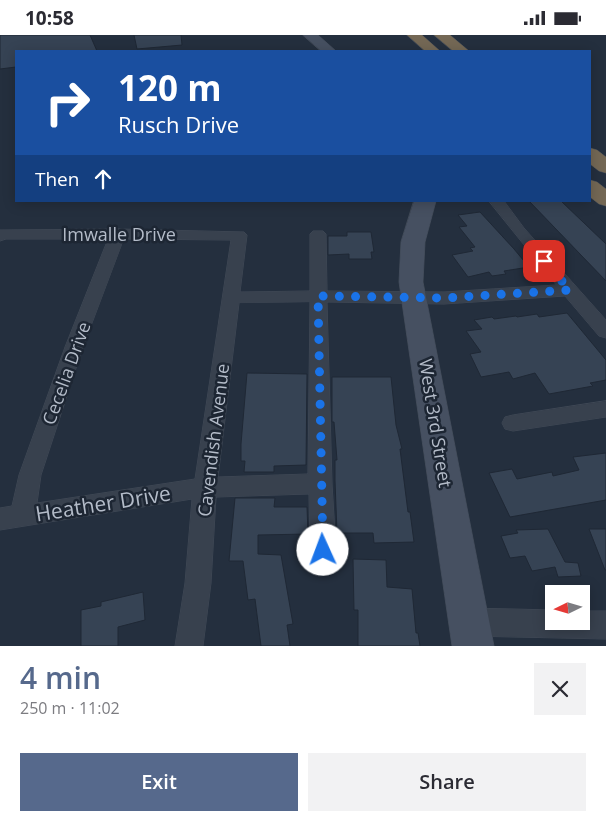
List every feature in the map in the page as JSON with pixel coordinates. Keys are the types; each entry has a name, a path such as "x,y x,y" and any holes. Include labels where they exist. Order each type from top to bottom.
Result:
{"highway":[{"path":"414,35 432,50"},
{"path":"441,35 461,50"},
{"path":"591,155 606,167"},
{"path":"591,188 606,200"}],"main road":[{"path":"310,35 328,50"},
{"name":"West 3rd Street","path":"426,202 411,252 413,298 427,369 471,634"}],"street":[{"path":"497,202 606,332"},
{"name":"Imwalle Drive","path":"0,236 3,234 239,235"},
{"name":"Cecelia Drive","path":"11,517 30,475 74,347 118,234"},
{"path":"318,234 320,484 323,550"},
{"name":"Cavendish Avenue","path":"189,646 198,583 205,487 239,235"},
{"path":"231,298 318,296 444,298 570,290"},
{"path":"513,423 606,409"},
{"name":"Heather Drive","path":"11,517 205,487 320,484"},
{"path":"471,634 606,625"}],"building":[{"path":"0,35 90,35 97,50 15,50 15,67 0,69"},
{"path":"134,35 181,35 182,45 137,49"},
{"path":"530,202 562,202 606,244 606,281"},
{"path":"480,212 529,267 504,271 506,274 492,276 489,272 468,277 452,255 473,251 470,248 475,247 459,227 467,226 458,215"},
{"path":"347,232 371,232 374,252 371,252 372,259 349,259 349,254 328,255 328,236 347,236"},
{"path":"567,313 606,360 606,380 590,383 593,386 549,394 535,373 513,379 509,372 481,377 470,354 481,352 466,331 482,329 474,320 537,314 539,317"},
{"path":"247,373 307,374 306,465 274,466 274,472 244,472 245,461 241,461 241,444"},
{"path":"332,377 391,377 396,425 402,449 400,449 408,512 410,512 414,542 374,543 373,533 337,533 335,460 337,460 334,422 332,422"},
{"path":"606,453 606,500 510,517 489,473 512,469 517,479 552,472 553,476 579,470 573,457"},
{"path":"235,498 275,498 274,507 307,507 308,534 258,535 258,554 281,555 293,624 287,625 290,646 261,646 255,599 248,600 243,561 229,561"},
{"path":"548,529 565,562 578,563 581,576 558,577 555,567 532,571 525,556 510,558 501,536 518,533 516,530"},
{"path":"589,529 606,529 606,570 605,570"},
{"path":"353,559 386,560 387,587 412,589 416,633 418,633 420,646 358,646 358,610 354,610"},
{"path":"143,592 145,620 118,627 118,646 81,646 81,610 101,606 101,602"}],"route":[{"path":"323,550 320,484 318,296 444,298 570,290 544,261"}]}
